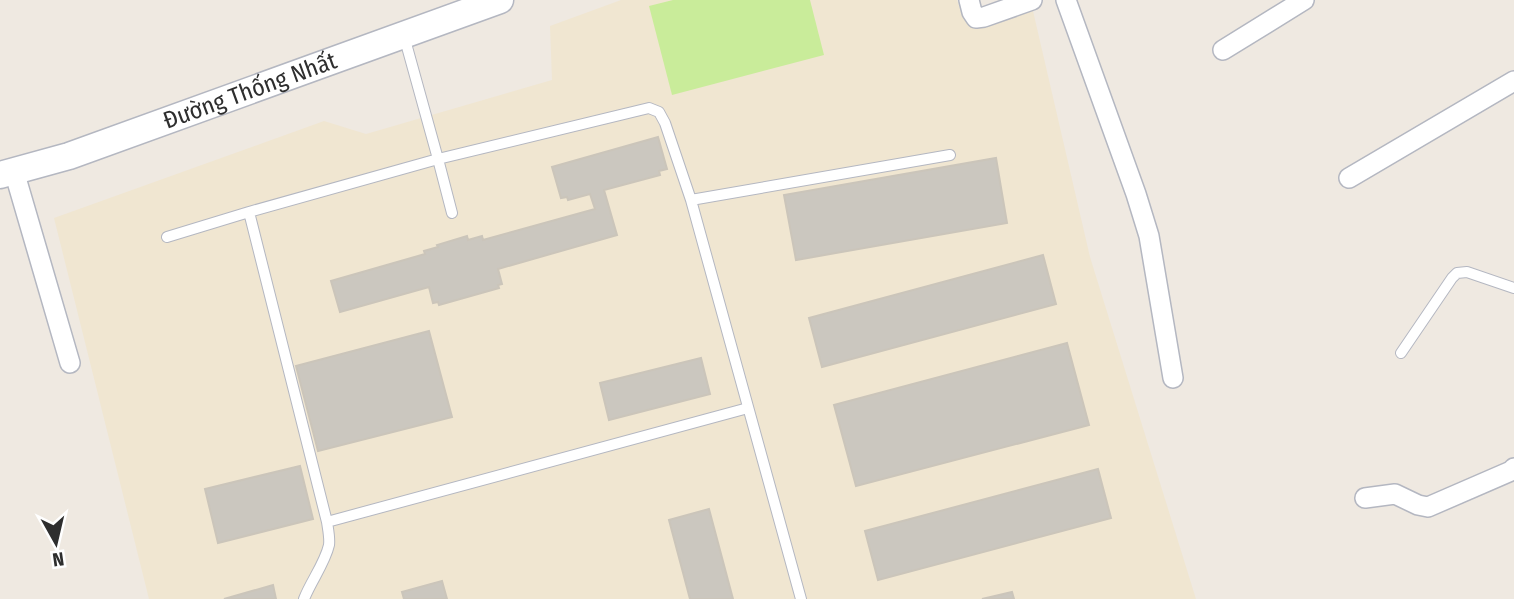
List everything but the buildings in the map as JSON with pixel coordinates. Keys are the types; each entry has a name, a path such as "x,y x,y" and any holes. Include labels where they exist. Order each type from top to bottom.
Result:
{"street":[{"name":"Đường Thống Nhất","path":"7,173 69,156 500,0"},
{"path":"969,0 976,18 1032,0"},
{"path":"1066,0 1149,236 1173,378"},
{"path":"1223,50 1304,0"},
{"path":"1349,178 1514,81"},
{"path":"7,173 70,363"},
{"path":"1365,498 1395,494 1428,507 1514,468"}],"lane":[{"path":"404,36 452,213"},
{"path":"167,237 438,159 649,108 659,111 691,200 801,599"},
{"path":"691,200 950,155"},
{"path":"249,212 330,543 304,599"},
{"path":"1401,353 1457,273 1467,272 1514,288"},
{"path":"327,522 748,408"}],"shaded area":[{"path":"621,0 957,0 968,23 981,25 1033,11 1090,257 1196,599 149,599 54,218 324,121 366,134 552,80 550,26"}],"green space":[{"path":"673,0 810,0 824,55 672,95 649,6"}]}
